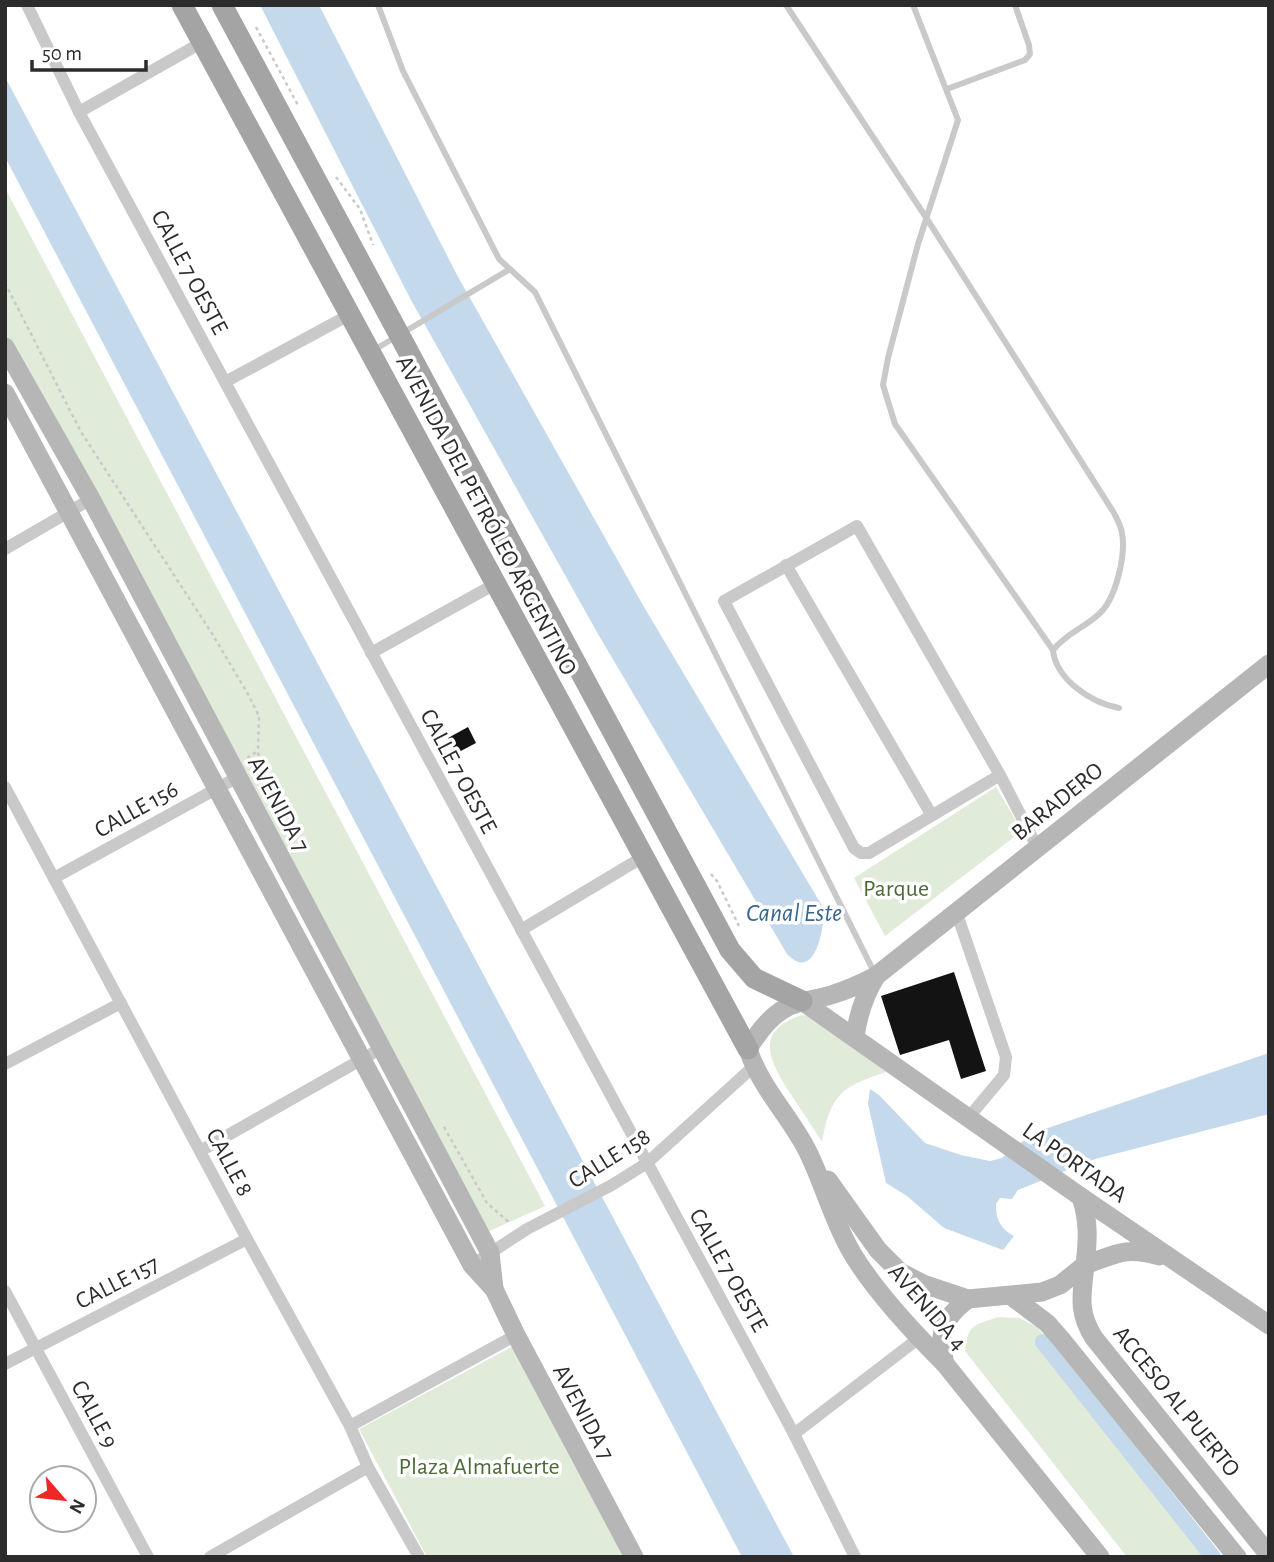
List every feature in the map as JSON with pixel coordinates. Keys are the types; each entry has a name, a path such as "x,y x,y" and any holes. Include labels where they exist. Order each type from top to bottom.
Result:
{"main road":[{"name":"AVENIDA DEL PETRÓLEO ARGENTINO","path":"182,5 750,1058"},
{"name":"AVENIDA DEL PETRÓLEO ARGENTINO","path":"222,5 407,329 730,950 754,978 802,1001"},
{"name":"AVENIDA 7","path":"5,347 91,499 490,1253 494,1289"},
{"name":"AVENIDA 7","path":"5,393 472,1265 494,1289 634,1557"},
{"name":"BARADERO","path":"750,1058 771,1019 783,1009 802,1001 853,988 876,976 1269,664"},
{"name":"BARADERO","path":"855,1037 861,1005 876,976"},
{"name":"LA PORTADA","path":"802,1001 1081,1198 1269,1325"},
{"name":"AVENIDA 4","path":"750,1058 807,1150 852,1253 1100,1557"},
{"path":"807,1150 878,1250 900,1272 923,1284 968,1299 1042,1292 1060,1285 1085,1265 1125,1251 1139,1250 1180,1263"},
{"name":"ACCESO AL PUERTO","path":"1081,1198 1088,1216 1089,1236 1081,1309 1089,1330 1269,1555"},
{"name":"ACCESO AL PUERTO","path":"1011,1296 1047,1323 1061,1339 1237,1557"},
{"path":"945,1364 940,1345 943,1327 953,1310 968,1299"}],"street":[{"name":"CALLE 7 OESTE","path":"27,5 79,111 794,1434 856,1557"},
{"path":"79,111 201,43"},
{"path":"225,382 349,315"},
{"path":"5,549 91,499"},
{"path":"1000,775 869,853 861,853 855,848 724,601 857,526 1000,775 1037,847"},
{"path":"786,565 931,814"},
{"path":"372,653 495,584"},
{"name":"CALLE 156","path":"54,878 238,777"},
{"name":"CALLE 8","path":"7,794 350,1426 368,1467 419,1557"},
{"path":"521,930 643,857"},
{"path":"957,914 1006,1057 1004,1075 969,1117"},
{"path":"5,1064 121,1003"},
{"path":"200,1151 380,1049"},
{"name":"CALLE 158","path":"472,1265 525,1231 647,1163 750,1058"},
{"name":"CALLE 157","path":"5,1364 247,1239"},
{"name":"CALLE 9","path":"5,1291 148,1557"},
{"path":"350,1426 516,1335"},
{"path":"794,1434 919,1338"},
{"path":"210,1557 368,1467"}],"lane":[{"path":"378,5 403,71 499,259 535,292 876,976"},
{"path":"786,5 927,219 1114,513 1122,533 1122,561 1112,598 1100,614 1064,637 1053,650"},
{"path":"914,5 958,120 888,358 883,385 887,402 895,424 1053,650 1054,658 1074,687 1104,706 1119,708"},
{"path":"947,89 1025,60 1030,54 1015,5"},
{"path":"370,353 510,269"}],"path":[{"path":"5,283 81,432 211,632 248,694 259,716 258,751 262,785"},
{"path":"441,1121 487,1203 525,1231"}],"green space":[{"path":"5,188 545,1206 485,1233 5,333"},
{"name":"Parque","path":"996,787 1022,831 885,936 854,878"},
{"path":"802,1015 816,1017 886,1072 848,1088 840,1095 829,1113 822,1142 777,1072 770,1049 776,1030"},
{"path":"998,1317 1019,1318 1037,1327 1220,1557 1127,1557 965,1351 970,1330"},
{"name":"Plaza Almafuerte","path":"515,1345 627,1557 427,1557 359,1429"}],"water":[{"name":"Canal Este","path":"260,5 319,5 457,275 644,607 824,909 820,940 811,958 805,962 797,961 787,954 598,634 411,300"},
{"path":"5,77 794,1557 742,1557 5,157"},
{"path":"1269,1053 1269,1114 1095,1159 1018,1190 1012,1199 1000,1198 996,1204 998,1219 1002,1227 1014,1236 1003,1250 944,1228 907,1196 886,1183 868,1104 870,1089 925,1143 990,1161 1002,1158 1033,1133"}],"building":[{"path":"468,727 476,743 457,753 448,738"},
{"path":"954,972 986,1071 961,1079 949,1040 900,1055 881,996"}],"waterway":[{"path":"1043,1342 1213,1557"}]}
